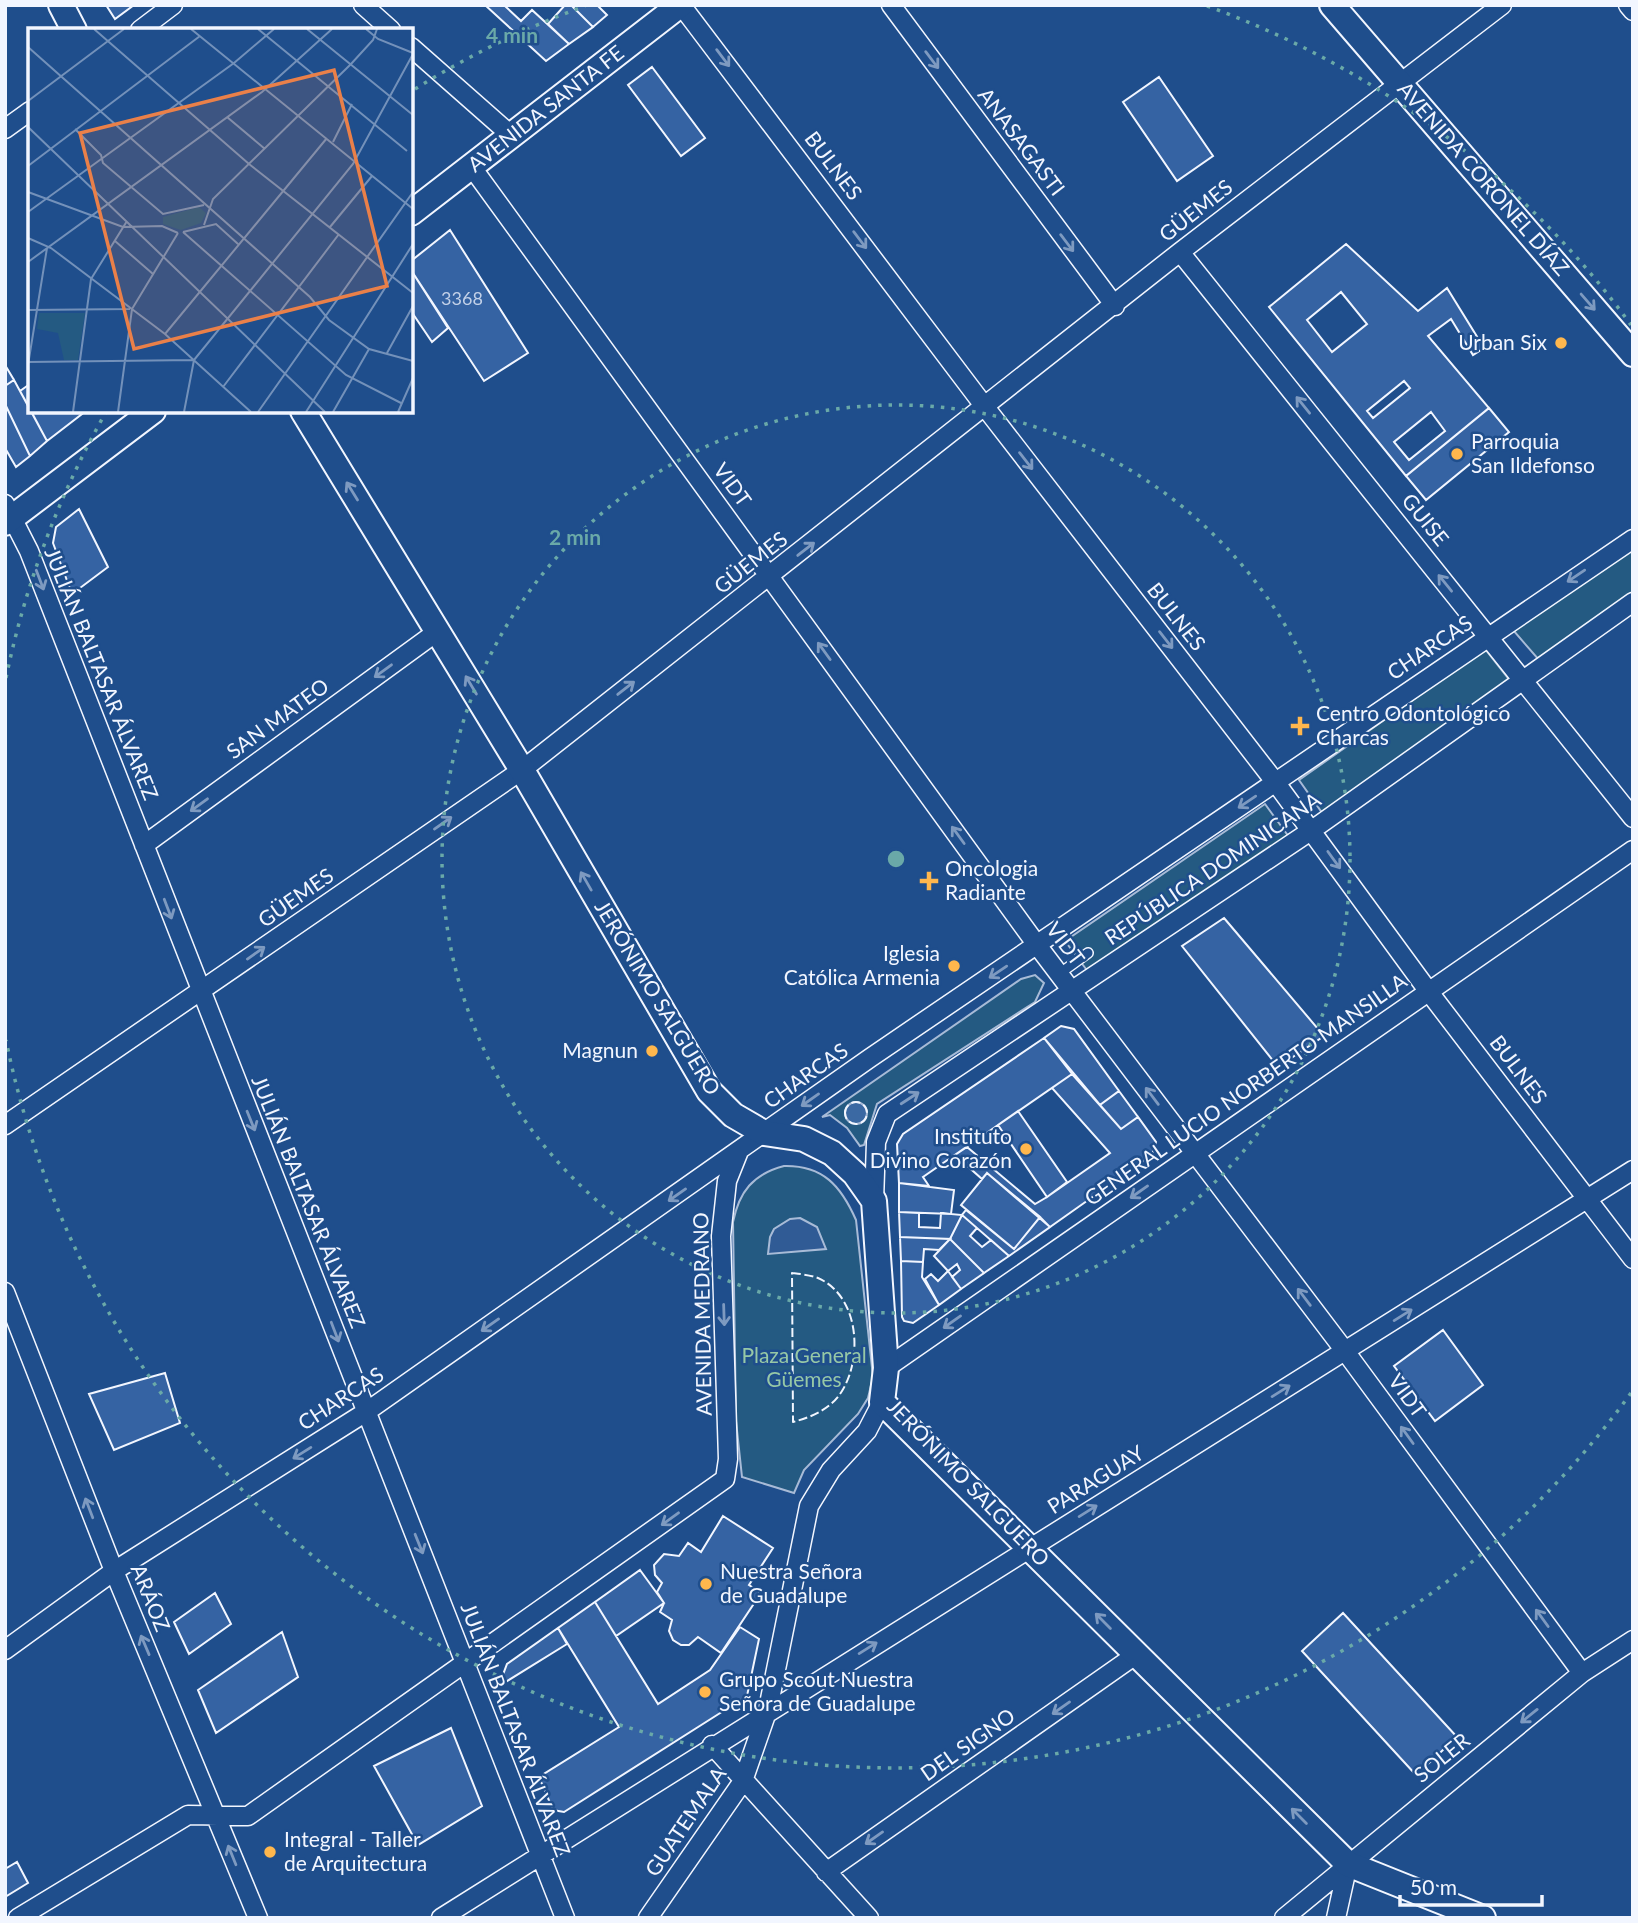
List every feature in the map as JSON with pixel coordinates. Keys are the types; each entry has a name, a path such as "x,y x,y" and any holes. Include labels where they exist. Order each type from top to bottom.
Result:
{"street":[{"path":"61,5 73,28"},
{"path":"143,28 173,5"},
{"path":"363,5 389,28"},
{"name":"AVENIDA SANTA FE","path":"413,211 680,5"},
{"name":"BULNES","path":"680,5 985,407 1312,830 1429,992 1633,1259"},
{"name":"ANASAGASTI","path":"891,5 1115,306"},
{"name":"AVENIDA CORONEL DÍAZ","path":"1332,5 1633,354"},
{"name":"GÜEMES","path":"5,1125 522,769 771,577 1180,252 1502,5"},
{"path":"1628,5 1633,11"},
{"path":"413,49 512,136"},
{"path":"5,129 28,112"},
{"name":"VIDT","path":"471,166 1037,945 1345,1351 1582,1673"},
{"name":"GUISE","path":"1180,252 1633,818"},
{"path":"8,515 150,413"},
{"name":"JERÓNIMO SALGUERO","path":"304,413 522,769 709,1091 733,1115 764,1133 788,1135 818,1144 855,1174 874,1201 886,1368 882,1402 1348,1864 1483,1918"},
{"name":"JULIÁN BALTASAR ÁLVAREZ","path":"8,515 29,551 565,1918"},
{"name":"CHARCAS","path":"5,1650 114,1571 366,1412 764,1133 1633,539"},
{"name":"REPÚBLICA DOMINICANA","path":"874,1201 876,1142 887,1114 1312,830 1633,603"},
{"name":"SAN MATEO","path":"144,845 438,631"},
{"name":"GENERAL LUCIO NORBERTO MANSILLA","path":"886,1368 1633,850"},
{"name":"AVENIDA MEDRANO","path":"467,1664 725,1479 728,1446 721,1236 727,1181 739,1152"},
{"name":"PARAGUAY","path":"441,1918 768,1709 1633,1170"},
{"name":"ARÁOZ","path":"5,1292 114,1571 258,1918"},
{"name":"GUATEMALA","path":"648,1918 743,1781 768,1709 809,1506 831,1470 867,1431 882,1402"},
{"name":"SOLER","path":"1284,1918 1582,1673 1633,1640"},
{"name":"DEL SIGNO","path":"826,1872 1137,1654"},
{"path":"18,1918 188,1815 248,1816 467,1664"},
{"path":"712,1745 869,1918"},
{"path":"1336,1918 1348,1864"}],"lane":[{"path":"1059,974 1088,953"}],"green space":[{"path":"1633,549 1633,596 1539,660 1513,630"},
{"path":"1485,649 1511,682 1323,814 1299,780"},
{"path":"1265,804 1289,837 1089,973 1065,941"},
{"path":"1035,975 1044,983 1035,1002 877,1104 864,1145 860,1146 847,1128 830,1115 822,1117 1021,979"},
{"name":"Plaza General Güemes","path":"784,1166 810,1169 829,1180 844,1197 856,1220 873,1377 868,1398 858,1414 804,1470 794,1493 742,1477 736,1421 733,1222 739,1202 749,1186 764,1174"}],"shaded area":[{"path":"856,1102 864,1105 867,1113 864,1121 856,1124 848,1121 845,1113 848,1105"},
{"path":"800,1218 817,1227 826,1249 768,1254 774,1229 790,1219"}],"building":[{"path":"106,5 134,5 115,19"},
{"path":"485,5 508,5 506,7 521,21 532,10 569,44 546,61"},
{"path":"565,5 571,5 593,27 569,44 548,24"},
{"path":"571,5 597,5 607,15 593,27"},
{"path":"652,67 705,138 681,156 628,85"},
{"path":"1159,77 1213,156 1177,181 1123,102"},
{"path":"450,230 528,353 484,381 413,273 413,259"},
{"path":"1346,244 1418,311 1447,288 1484,348 1473,355 1451,319 1428,336 1489,408 1406,476 1269,307","holes":["1341,292 1367,324 1332,352 1307,320","1404,381 1410,388 1373,418 1367,411","1431,412 1445,431 1409,460 1394,442"]},
{"path":"413,273 448,328 432,342 413,314"},
{"path":"5,365 14,380 5,386"},
{"path":"14,380 28,406 28,413 32,413 47,441 30,456 5,404 5,386"},
{"path":"28,385 28,405 20,391"},
{"path":"5,404 30,456 16,467 5,448"},
{"name":"Parroquia San Ildefonso","path":"1489,408 1509,432 1426,500 1406,476"},
{"path":"32,413 81,413 82,414 47,441"},
{"path":"79,509 108,567 72,594 53,543 56,527"},
{"path":"1224,918 1324,1036 1278,1067 1182,946"},
{"path":"1061,1026 1074,1029 1119,1091 1100,1105 1044,1038"},
{"path":"1044,1038 1072,1074 923,1177 929,1186 899,1183 897,1144 903,1134"},
{"path":"1072,1074 1121,1129 1138,1117 1156,1142 1152,1155 1050,1227 987,1173 982,1179 955,1155 967,1147 1035,1204 1047,1197 1110,1153 1052,1088"},
{"path":"1119,1091 1138,1117 1121,1129 1100,1105"},
{"path":"1018,1111 1067,1182 1047,1197 998,1125"},
{"path":"987,1173 1040,1217 1014,1249 961,1205"},
{"path":"899,1183 954,1190 951,1214 899,1212"},
{"path":"966,1210 1014,1249 1040,1217 1050,1227 1009,1256 962,1215"},
{"path":"899,1212 919,1213 919,1227 940,1228 941,1213 962,1215 950,1239 900,1237"},
{"path":"962,1215 977,1228 970,1236 982,1247 991,1240 1009,1256 984,1273 950,1239"},
{"path":"900,1237 950,1239 939,1250 924,1249 923,1262 901,1261"},
{"path":"950,1239 984,1273 961,1289 952,1277 960,1270 957,1264 948,1271 934,1256"},
{"path":"901,1261 923,1262 922,1277 939,1305 913,1323 904,1321 902,1317"},
{"path":"948,1271 961,1289 939,1305 925,1279 931,1274 938,1281"},
{"path":"1443,1330 1483,1385 1435,1421 1394,1366"},
{"path":"165,1373 180,1423 114,1450 89,1394"},
{"name":"Nuestra Señora de Guadalupe","path":"723,1516 773,1548 749,1585 761,1593 721,1653 698,1637 689,1645 681,1645 673,1640 669,1631 672,1620 660,1612 664,1603 657,1592 662,1583 655,1575 654,1565 664,1554 679,1556 688,1543 701,1552"},
{"path":"640,1570 664,1603 616,1636 595,1602"},
{"path":"215,1593 231,1624 189,1654 174,1622"},
{"path":"595,1602 658,1704 710,1670 740,1627 759,1639 747,1696 564,1812 553,1810 539,1777 619,1727 558,1628"},
{"path":"1343,1613 1457,1737 1416,1775 1302,1651"},
{"path":"558,1628 567,1644 504,1683 501,1680 507,1664"},
{"path":"282,1632 298,1677 216,1733 198,1690"},
{"path":"451,1728 482,1806 418,1845 374,1766"},
{"path":"17,1862 28,1883 5,1897 5,1869"}],"fence":[{"path":"856,1102 864,1105 867,1113 864,1121 856,1124 848,1121 845,1113 848,1105 856,1102"},
{"path":"792,1273 818,1278 842,1298 853,1328 854,1345 849,1377 838,1397 820,1411 793,1422 792,1273"}],"place":[{"name":"Urban Six","path":"1561,343"},
{"name":"Parroquia San Ildefonso","path":"1457,454"},
{"name":"Centro Odontológico Charcas","path":"1300,726"},
{"name":"Oncologia Radiante","path":"929,881"},
{"name":"Iglesia Católica Armenia","path":"954,966"},
{"name":"Magnun","path":"652,1051"},
{"name":"Instituto Divino Corazón","path":"1026,1149"},
{"name":"Nuestra Señora de Guadalupe","path":"706,1584"},
{"name":"Grupo Scout Nuestra Señora de Guadalupe","path":"705,1692"},
{"name":"Integral - Taller de Arquitectura","path":"270,1852"}]}
